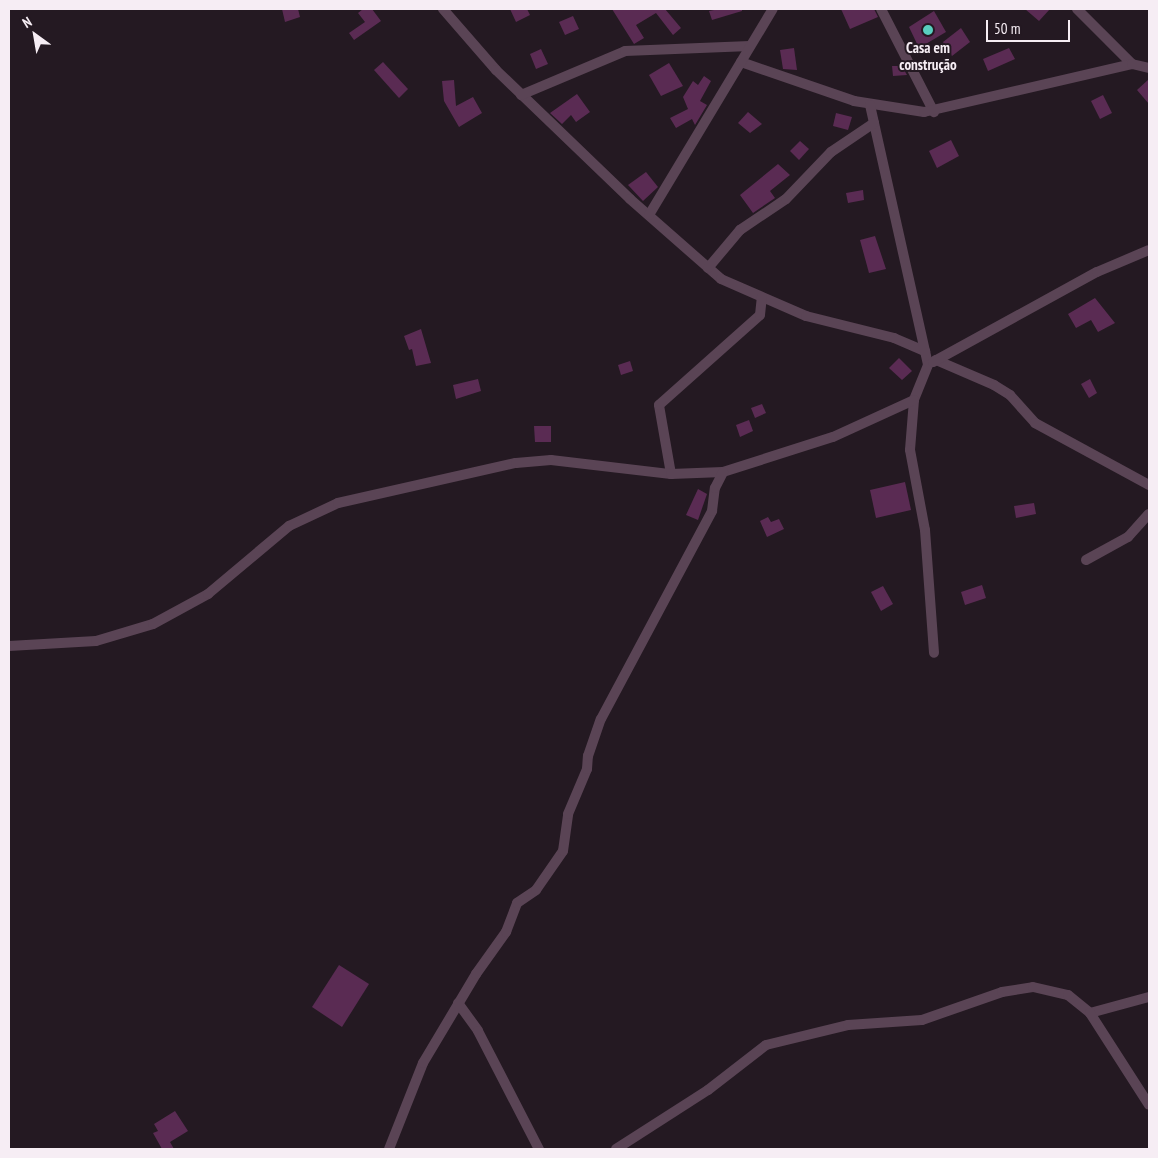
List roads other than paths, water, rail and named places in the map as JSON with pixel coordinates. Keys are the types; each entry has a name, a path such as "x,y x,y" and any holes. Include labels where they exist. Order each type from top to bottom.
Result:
{"street":[{"path":"443,9 521,95 649,215 721,279 806,316 894,338 925,351"},
{"path":"649,215 773,9"},
{"path":"881,9 934,112"},
{"path":"1077,9 1132,64"},
{"path":"521,95 625,51 750,46"},
{"path":"741,62 870,105 934,112 1132,64 1149,68"},
{"path":"870,105 925,351 932,362 994,385 1010,395 1035,423 1149,486"},
{"path":"708,268 740,230 786,199 831,152 874,123"},
{"path":"934,653 925,530 910,450 914,400 932,362 1097,272 1149,250"},
{"path":"671,474 659,405 760,315 762,297"},
{"path":"9,646 96,641 153,624 208,594 289,526 338,503 516,462 551,460 671,474 723,472 833,437 914,400"},
{"path":"389,1149 423,1062 458,1003 506,932 517,904 536,890 563,851 568,814 587,769 588,756 601,719 712,511 715,488 723,472"},
{"path":"1086,560 1128,536 1149,514"},
{"path":"616,1149 708,1090 750,1056 782,1040 848,1025 922,1020 978,999 1033,987 1068,995 1090,1013 1149,1105"},
{"path":"1090,1013 1149,997"},
{"path":"458,1003 478,1030 539,1149"}],"place":[{"name":"Casa em construção","path":"928,30"}]}
